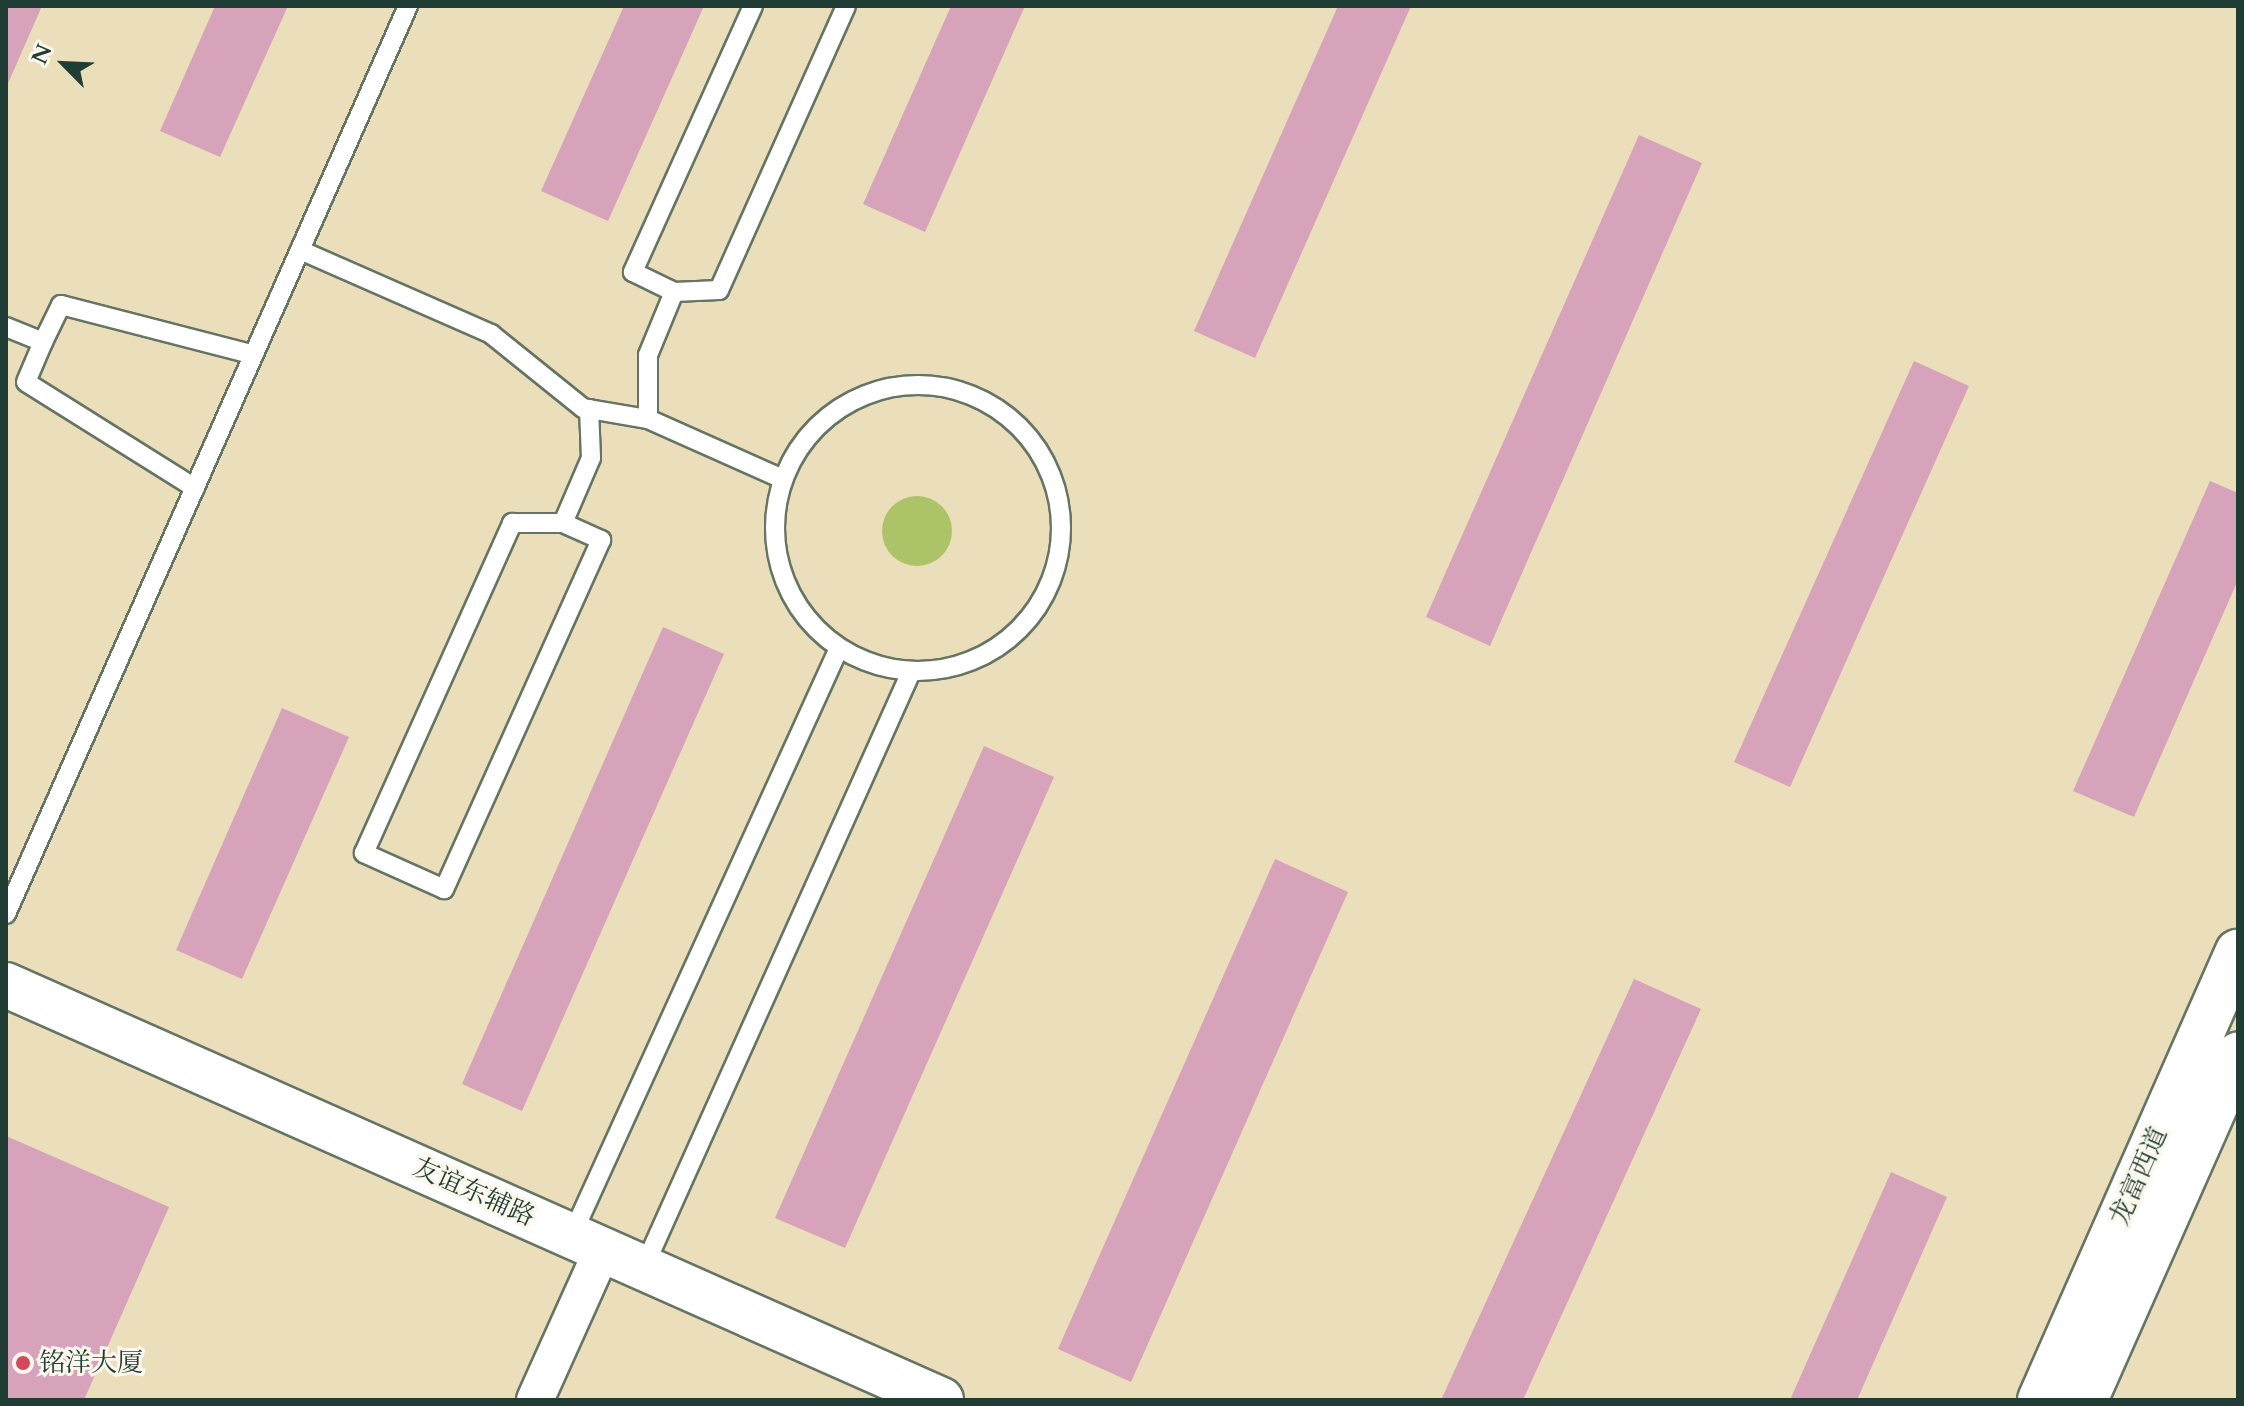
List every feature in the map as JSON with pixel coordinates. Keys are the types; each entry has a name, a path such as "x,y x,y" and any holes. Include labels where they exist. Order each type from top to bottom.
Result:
{"street":[{"name":"龙富西道","path":"2040,1400 2238,952"},
{"name":"友谊东辅路","path":"6,985 941,1400"},
{"name":"龙富西道","path":"2085,1400 2238,1054"},
{"path":"535,1400 588,1242"}],"lane":[{"path":"6,914 408,6"},
{"path":"753,6 633,272 674,292 719,290 846,6"},
{"path":"300,250 491,334 589,409 648,419 783,479"},
{"path":"648,419 648,355 674,292"},
{"path":"195,488 26,382 43,342 61,305 254,355"},
{"path":"6,327 43,342"},
{"path":"909,385 968,392 1007,414 1038,447 1057,488 1062,533 1053,577 1039,604 998,648 957,666 911,672 839,648 804,615 782,573 775,526 783,479 805,439 838,409 879,389 909,385"},
{"path":"563,523 591,458 589,409"},
{"path":"512,523 563,523 601,540 444,889 364,853 512,523"},
{"path":"588,1242 839,648"},
{"path":"644,1267 911,672"}],"green space":[{"path":"924,496 946,511 952,531 950,545 942,556 931,564 910,566 892,556 884,545 882,524 892,506 903,498"}],"building":[{"path":"6,6 42,6 6,88"},
{"path":"215,6 288,6 220,157 160,131"},
{"path":"624,6 704,6 608,221 541,191"},
{"path":"951,6 1025,6 925,232 863,204"},
{"path":"1338,6 1411,6 1255,358 1194,331"},
{"path":"1639,135 1702,163 1490,646 1426,617"},
{"path":"1914,361 1969,386 1790,787 1734,762"},
{"path":"2210,481 2238,493 2238,580 2134,817 2073,791"},
{"path":"663,627 724,654 522,1111 462,1084"},
{"path":"282,708 349,737 242,979 176,950"},
{"path":"984,746 1054,777 845,1248 775,1218"},
{"path":"1275,859 1348,892 1131,1382 1058,1349"},
{"path":"1634,979 1701,1009 1523,1400 1441,1400"},
{"path":"6,1136 169,1207 84,1400 6,1400"},
{"path":"1891,1172 1947,1197 1857,1400 1790,1400"}],"place":[{"name":"铭洋大厦","path":"23,1363"}]}
